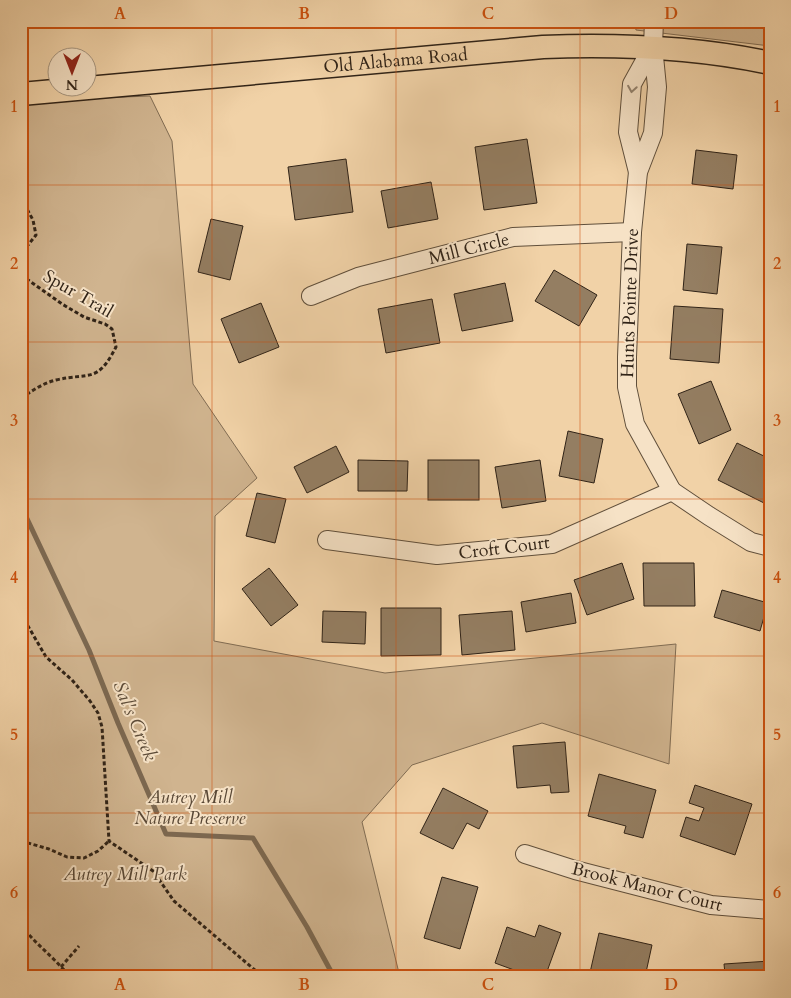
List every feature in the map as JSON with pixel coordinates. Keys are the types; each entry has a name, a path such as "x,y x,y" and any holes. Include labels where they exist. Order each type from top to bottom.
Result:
{"main road":[{"name":"Old Alabama Road","path":"21,94 543,47 598,44 653,46 734,55 770,63"}],"street":[{"path":"653,46 654,21"},
{"name":"Hunts Pointe Drive","path":"638,172 628,132 632,84 653,46"},
{"name":"Hunts Pointe Drive","path":"653,46 656,87 653,133 638,172 632,232 626,357 627,387 635,424 672,490 751,542 770,547"},
{"name":"Mill Circle","path":"311,296 358,277 513,237 632,232"},
{"name":"Croft Court","path":"327,540 437,555 552,544 672,490"},
{"name":"Brook Manor Court","path":"525,854 575,870 710,905 770,910"}],"path":[{"path":"21,144 24,132"},
{"path":"21,198 33,220 36,235 21,254"},
{"name":"Spur Trail","path":"21,275 62,304 84,317 105,324 112,329 116,347 108,363 93,376 56,380 39,387 21,398"},
{"path":"21,614 46,657 72,680 98,713 103,736 110,841"},
{"path":"21,840 50,849 67,857 84,858 98,851 110,841"},
{"path":"110,841 153,871 174,901 262,977"},
{"path":"21,925 29,936 70,977"},
{"path":"62,967 79,946"}],"green space":[{"path":"634,21 770,21 770,46 636,30"},
{"name":"Autrey Mill Nature Preserve","path":"150,96 172,141 193,384 257,478 215,516 214,641 385,673 676,644 669,764 542,723 412,765 362,822 398,969 402,977 21,977 21,101"}],"building":[{"path":"527,139 537,203 484,210 475,147"},
{"path":"696,150 737,155 733,189 692,184"},
{"path":"346,159 353,212 295,220 288,167"},
{"path":"431,182 438,219 388,228 381,191"},
{"path":"211,219 243,226 230,280 198,272"},
{"path":"687,244 722,247 717,294 683,290"},
{"path":"554,270 597,295 579,326 535,301"},
{"path":"505,283 513,321 462,331 454,294"},
{"path":"432,299 440,343 386,353 378,309"},
{"path":"261,303 279,347 239,363 221,319"},
{"path":"674,306 723,309 719,363 670,359"},
{"path":"711,381 731,430 699,444 678,394"},
{"path":"568,431 603,439 594,483 559,476"},
{"path":"737,443 770,459 770,506 718,480"},
{"path":"336,446 349,472 307,493 294,467"},
{"path":"358,460 408,461 407,491 358,491"},
{"path":"428,460 479,460 479,500 428,500"},
{"path":"540,460 546,501 502,508 495,467"},
{"path":"257,493 286,499 275,543 246,536"},
{"path":"622,563 634,599 587,615 574,580"},
{"path":"643,563 694,563 695,606 644,606"},
{"path":"269,568 298,605 271,626 242,589"},
{"path":"722,590 768,603 760,631 714,617"},
{"path":"571,593 576,623 526,632 521,602"},
{"path":"381,608 441,608 441,655 381,656"},
{"path":"323,611 366,612 365,644 322,642"},
{"path":"512,611 515,650 462,655 459,615"},
{"path":"765,736 770,736 770,775"},
{"path":"565,742 569,792 551,793 550,785 517,788 513,746"},
{"path":"599,774 656,790 643,838 624,833 626,826 588,816"},
{"path":"695,785 752,804 735,855 680,836 686,817 699,821 704,808 689,803"},
{"path":"443,788 488,811 479,829 467,823 453,849 420,833"},
{"path":"442,877 478,887 460,949 424,938"},
{"path":"539,925 561,933 545,977 533,977 495,963 507,927 535,937"},
{"path":"599,933 652,945 645,977 589,977"},
{"path":"770,961 770,977 717,977 717,974 725,974 724,964"}],"waterway":[{"name":"Sal's Creek","path":"21,506 89,650 166,834 253,838 307,927 334,977"}],"park label":[{"name":"Autrey Mill Park","path":"125,874"}]}
